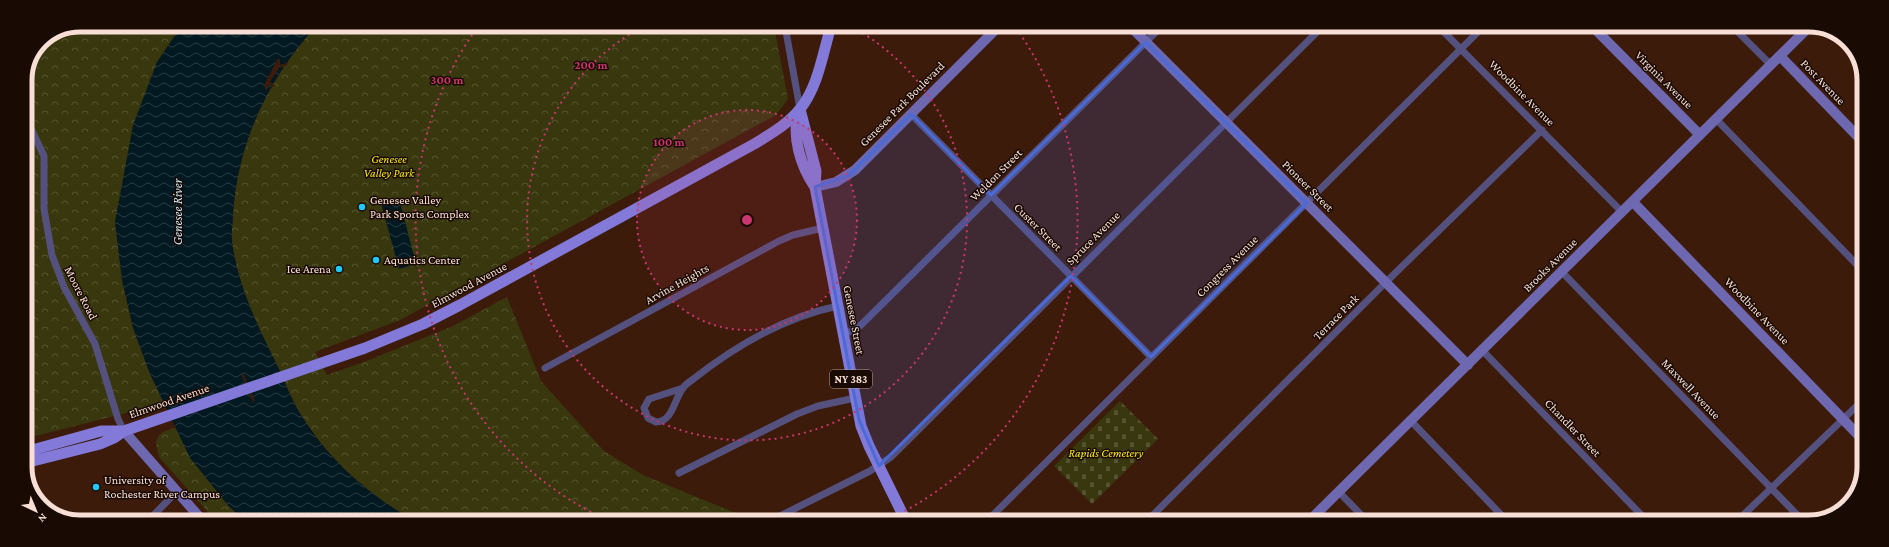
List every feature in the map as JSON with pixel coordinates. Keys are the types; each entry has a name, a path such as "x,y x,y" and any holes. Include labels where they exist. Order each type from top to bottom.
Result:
{"main road":[{"name":"Elmwood Avenue","path":"32,461 100,444 114,438 124,431 390,338 450,311 756,143 786,123 800,109 807,98 816,75 829,32"},
{"name":"Genesee Street","path":"800,109 816,171 815,187 855,398 863,432 903,515"},
{"name":"Elmwood Avenue","path":"32,450 100,431 124,431"}],"street":[{"name":"Genesee Street","path":"786,32 800,109"},
{"name":"Genesee Park Boulevard","path":"815,187 836,182 849,175 994,32"},
{"name":"Pioneer Street","path":"1136,32 1307,203 1385,284 1468,365"},
{"name":"Weldon Street","path":"843,334 855,330 861,325 1156,32"},
{"name":"Spruce Avenue","path":"782,515 879,466 891,457 1317,32"},
{"name":"Woodbine Avenue","path":"1444,32 1622,212"},
{"name":"Congress Avenue","path":"993,515 1150,357 1478,32"},
{"name":"Virginia Avenue","path":"1598,32 1700,135"},
{"path":"1738,32 1771,65"},
{"name":"Brooks Avenue","path":"1316,515 1805,32"},
{"name":"Post Avenue","path":"1780,56 1857,136"},
{"name":"Custer Street","path":"910,114 1150,357"},
{"path":"1716,120 1857,265"},
{"name":"Terrace Park","path":"1153,515 1542,130"},
{"name":"Moore Road","path":"32,131 44,156 44,209 52,255 64,287 95,344 118,419 124,431"},
{"name":"Woodbine Avenue","path":"1633,202 1857,434"},
{"name":"Arvine Heights","path":"545,368 779,241 793,235 823,228"},
{"name":"Maxwell Avenue","path":"1562,272 1797,515"},
{"path":"683,388 667,419 656,422 648,418 644,408 649,399 683,388 716,363 774,326 801,315 838,306"},
{"name":"Chandler Street","path":"1482,350 1641,515"},
{"path":"679,473 798,414 818,406 855,398"},
{"path":"1743,515 1857,405"},
{"path":"1411,421 1501,515"},
{"path":"124,431 198,515"},
{"path":"154,515 177,491"},
{"path":"1339,492 1361,515"}],"highlighted area":[{"path":"1146,42 1307,203 1151,357 1071,276 879,466 859,420 815,187 849,175 911,114 991,195"}],"green space":[{"path":"177,32 157,62 115,222 122,280 133,328 150,374 165,403 32,437 32,80 33,71 40,53 53,40 71,33"},
{"name":"Genesee Valley Park","path":"311,32 775,32 788,99 776,115 400,320 315,352 327,375 369,360 453,326 507,297 541,381 604,451 643,475 741,515 405,515 367,489 338,463 314,434 303,418 290,394 244,291 235,259 232,239 236,188 241,162 249,137 258,112 270,89 284,66"},
{"name":"Rapids Cemetery","path":"1120,401 1158,439 1092,504 1054,466"},
{"path":"176,427 191,458 227,504 238,515 211,515 159,457 156,442 159,435"}],"water":[{"name":"Genesee River","path":"177,32 311,32 284,66 270,89 258,112 249,137 241,162 236,188 232,235 235,259 250,307 299,412 314,434 338,463 367,489 405,515 238,515 227,504 190,458 150,374 133,328 122,280 115,222 133,125 157,62","holes":["241,374 244,375 255,401 253,402"]},
{"path":"399,198 416,264 399,269 381,203"}],"pier":[{"path":"278,58 280,60 280,65 289,62 287,65 279,68 270,82 275,85 273,87 268,85 267,91 264,87 266,86 264,85"}],"place":[{"name":"Genesee Valley Park Sports Complex","path":"362,207"},
{"name":"Aquatics Center","path":"376,260"},
{"name":"Ice Arena","path":"339,269"},
{"name":"University of Rochester River Campus","path":"96,487"}]}
